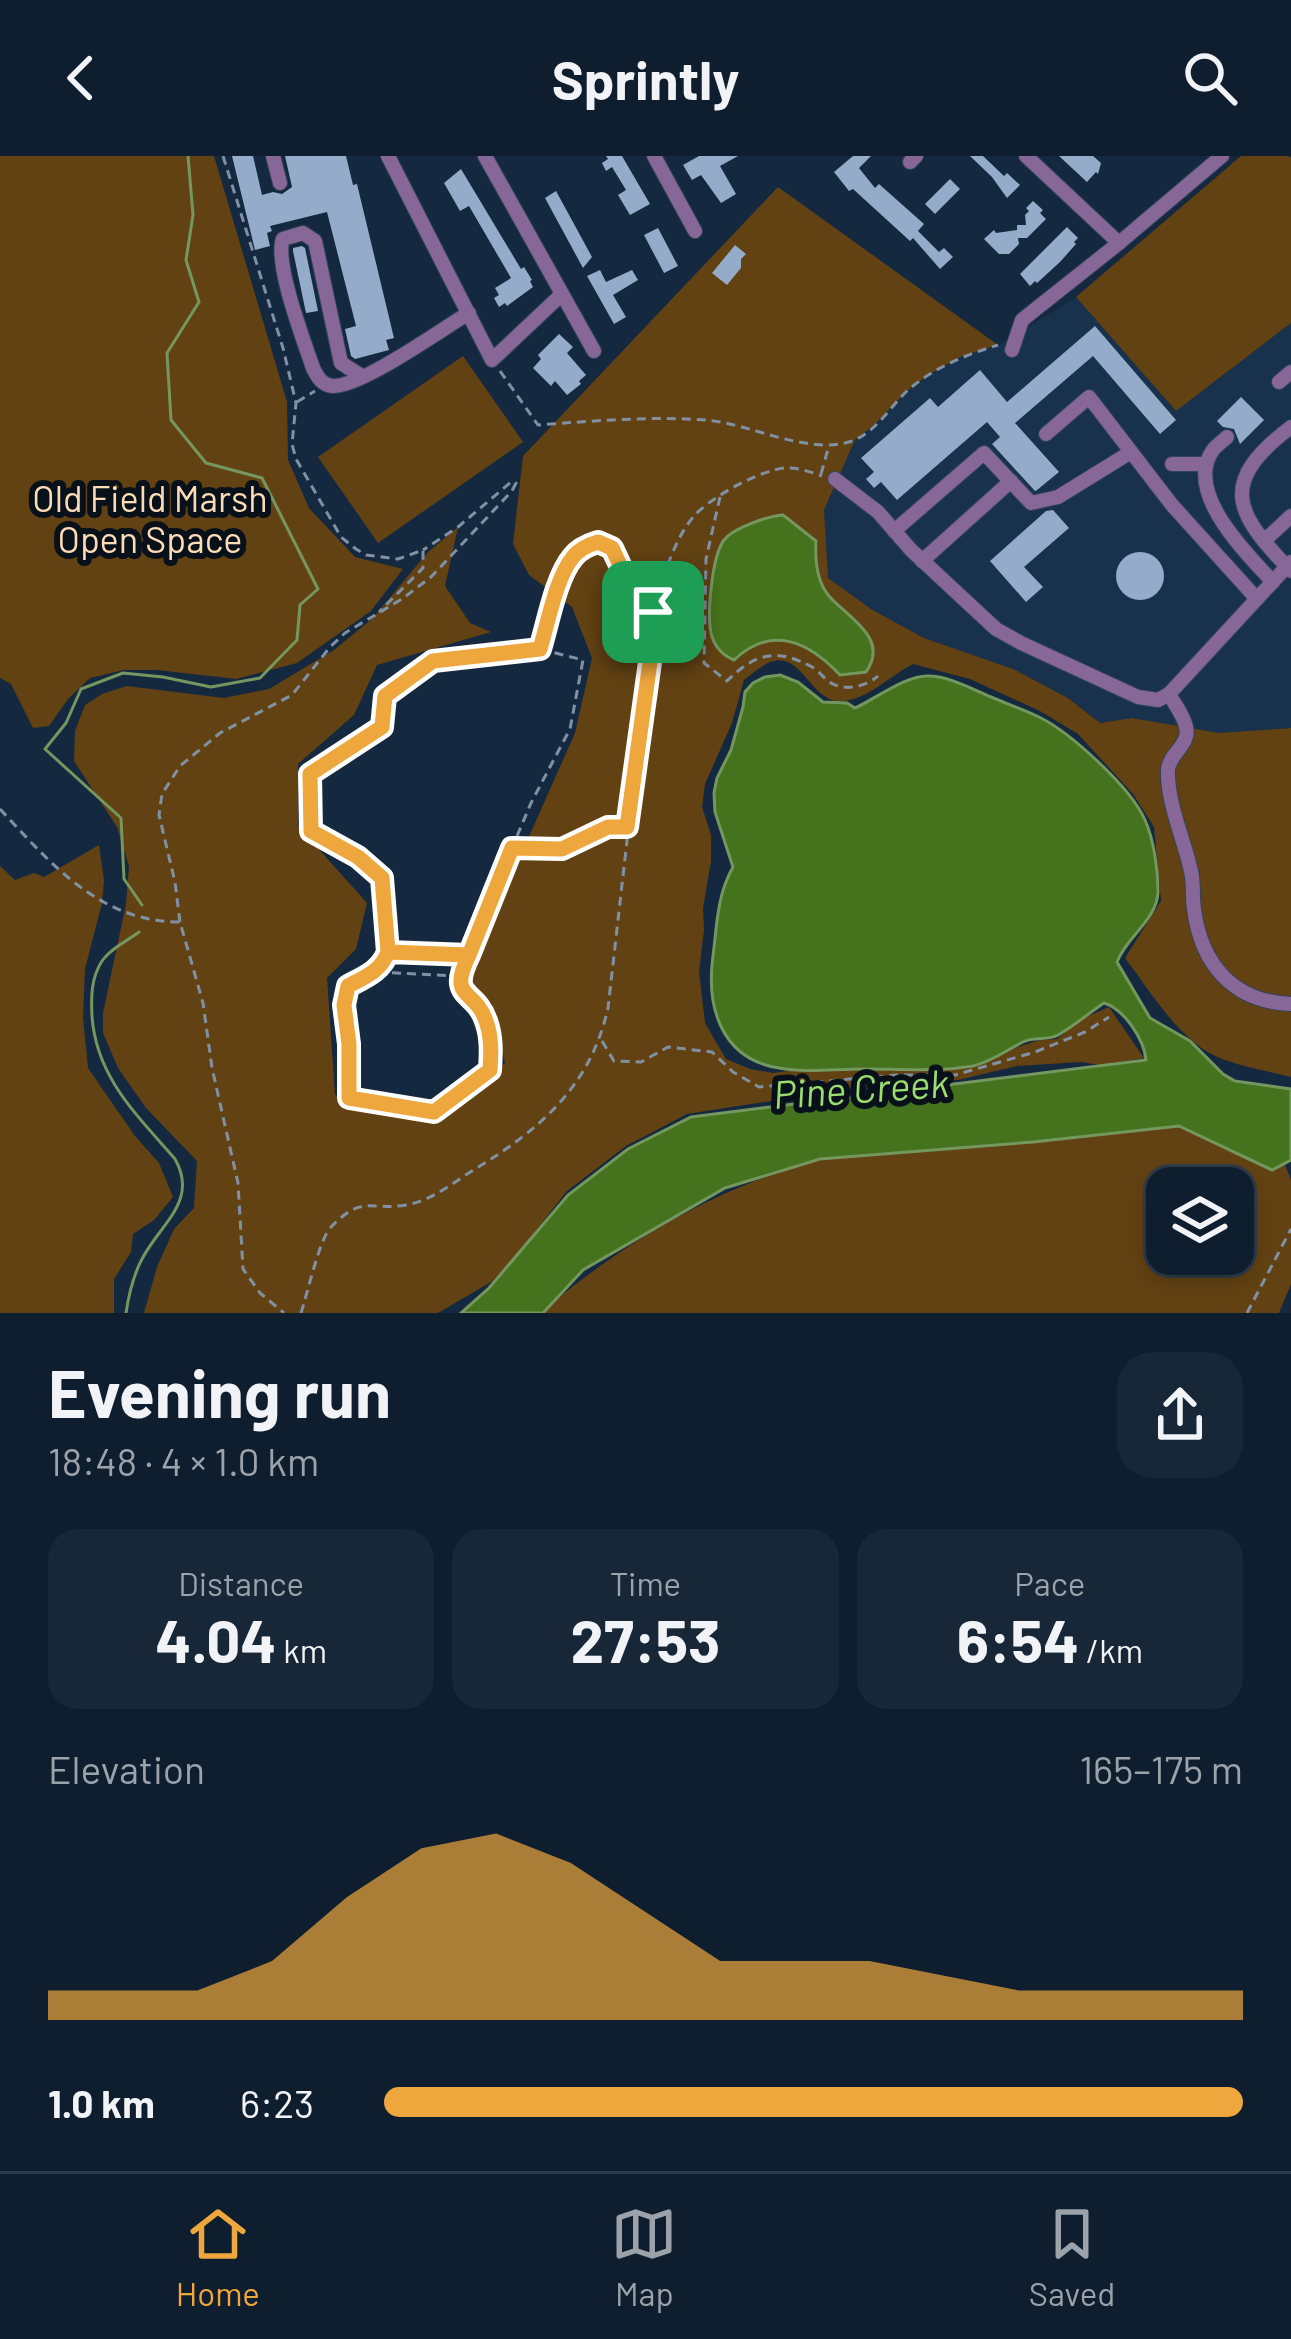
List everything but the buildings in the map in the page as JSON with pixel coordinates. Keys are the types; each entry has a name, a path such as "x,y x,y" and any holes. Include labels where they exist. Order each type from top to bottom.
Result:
{"street":[{"path":"273,156 280,183"},
{"path":"388,156 492,360 562,294"},
{"path":"485,156 594,351"},
{"path":"1026,156 1120,243"},
{"path":"657,157 694,231"},
{"path":"1012,350 1022,320 1120,243 1215,158"},
{"path":"363,377 341,363 315,241 303,233 283,239 279,248 283,269 313,368 326,385 363,377 469,313"},
{"path":"1046,434 1089,398 1172,506 1257,599"},
{"path":"828,478 878,512 922,561 997,629 1138,697 1157,700 1169,694 1290,567 1252,528 1242,489 1256,458 1291,428"},
{"path":"1227,436 1206,464 1211,500 1227,532 1273,582"},
{"path":"894,531 984,453 1031,503 1058,497 1131,452"},
{"path":"1172,464 1206,464"},
{"path":"922,561 1011,482"},
{"path":"1211,500 1242,489"},
{"path":"1264,542 1291,516"},
{"path":"1169,694 1185,724 1186,737 1168,766 1171,794 1193,877 1194,910 1205,952 1220,975 1253,997 1291,1004"}],"path":[{"path":"224,156 283,348 296,403 292,444 296,459 341,537 356,550 398,559 423,550 511,482 515,484 431,577 374,618 344,633 292,695 220,733 180,766 162,794 159,815 179,922 203,1003 238,1183 243,1269 260,1293 284,1313"},
{"path":"492,360 538,424 711,420 829,446 864,435 908,390 962,356 998,345 1012,350"},
{"path":"296,403 326,385"},
{"path":"301,1313 327,1229 363,1204 405,1205 433,1196 521,1140 570,1094 601,1040 608,1008 653,612 669,560 694,517 720,495 789,467 828,478 829,446"},
{"path":"720,495 706,559 704,663 727,681 743,664 766,655 788,656 816,668 831,684 848,688 878,676"},
{"path":"540,649 570,559 598,542 612,548 635,597 653,612"},
{"path":"374,618 423,568 423,550"},
{"path":"540,649 583,660 570,729 531,803 458,976 460,987 486,1018 490,1070 434,1112 349,1098 344,1005 348,986 375,972 388,952 382,878 358,857 311,831 310,774 382,727 385,696 433,661 540,649"},
{"path":"0,809 39,851 102,904 155,922 179,922"},
{"path":"512,848 562,849 608,827 627,827"},
{"path":"388,952 469,955"},
{"path":"375,972 458,976"},
{"path":"601,1040 614,1061 641,1062 668,1047 712,1052 759,1087 955,1075 1035,1052 1109,1017"},
{"path":"1247,1313 1291,1229"}],"shaded area":[{"path":"1076,297 1176,411 1291,323 1291,728 1219,733 1132,718 1100,723 1068,698 1013,669 924,638 827,578 824,510 855,440 931,374 962,356 998,345"},
{"path":"783,515 816,541 821,584 870,639 872,660 866,672 840,675 816,654 790,642 762,643 734,660 714,642 712,585 724,540 751,523"},
{"path":"780,675 798,682 823,702 855,708 921,676 946,679 1041,718 1099,763 1145,820 1157,874 1152,911 1117,962 1150,1018 1190,1041 1223,1074 1235,1081 1291,1089 1291,1160 1272,1170 1179,1126 820,1159 725,1188 583,1270 543,1313 461,1313 489,1288 568,1195 628,1149 691,1117 1146,1060 1132,1026 1104,1003 1058,1035 1027,1040 986,1062 960,1068 789,1069 759,1063 731,1042 712,994 718,910 733,867 715,812 714,793 731,750 745,692 765,677"}],"green space":[{"name":"Old Field Marsh Open Space","path":"0,156 214,156 287,402 288,460 309,508 355,557 403,569 371,611 297,663 236,679 157,670 124,670 90,678 49,726 33,728 11,684 0,678"},
{"path":"1241,156 1291,158 1291,323 1176,411 1076,297"},
{"path":"778,187 998,345 962,356 930,374 855,440 824,510 828,578 924,638 1013,669 1068,698 1100,723 1132,718 1219,733 1291,728 1291,1077 1225,1060 1195,1043 1125,958 1161,901 1154,827 1133,794 1078,734 970,679 913,664 867,694 837,701 819,692 797,668 779,660 744,680 732,723 705,784 702,807 711,835 711,861 699,972 705,1023 726,1059 773,1073 970,1062 1057,1039 1082,1019 1109,1007 1144,1058 1100,1065 1017,1066 958,1080 907,1080 687,1114 626,1146 567,1191 491,1282 438,1313 144,1313 174,1229 194,1208 197,1161 146,1108 118,1068 103,1033 129,866 117,827 74,761 75,731 85,705 127,686 224,698 269,689 334,650 373,618 427,553 458,527 445,586 470,623 491,632 377,665 354,715 298,764 298,826 367,903 356,949 327,978 335,1094 352,1109 441,1121 505,1063 495,1018 467,976 575,733 592,658 572,607 529,575 513,544 523,456"},
{"path":"463,356 523,442 378,543 318,457"},
{"path":"99,845 102,903 85,969 88,1068 159,1163 173,1197 154,1220 133,1234 131,1252 114,1279 114,1313 0,1313 0,866 15,880 34,873 44,877"},
{"path":"1184,1120 1278,1147 1291,1180 1291,1284 1279,1313 540,1313 606,1262 678,1217 793,1168 834,1157"}],"waterway":[{"name":"Pine Creek","path":"142,905 124,879 121,818 45,749 66,723 81,689 123,673 211,687 260,678 297,640 300,605 318,589 262,478 206,463 171,420 167,353 199,302 186,260 193,215 188,156"},
{"name":"Pine Creek","path":"126,1313 139,1265 174,1212 182,1187 175,1159 121,1094 95,1038 92,995 98,967 139,932"}],"route":[{"path":"653,612 627,827 608,827 562,849 512,848 469,955 388,952 375,972 348,986 344,1005 349,1098 434,1112 490,1070 491,1048 486,1018 460,987 458,976 469,955 388,952 382,878 358,857 311,831 310,774 382,727 385,696 433,661 540,649 570,559 583,548 598,542 612,548 635,597 653,612"}]}
